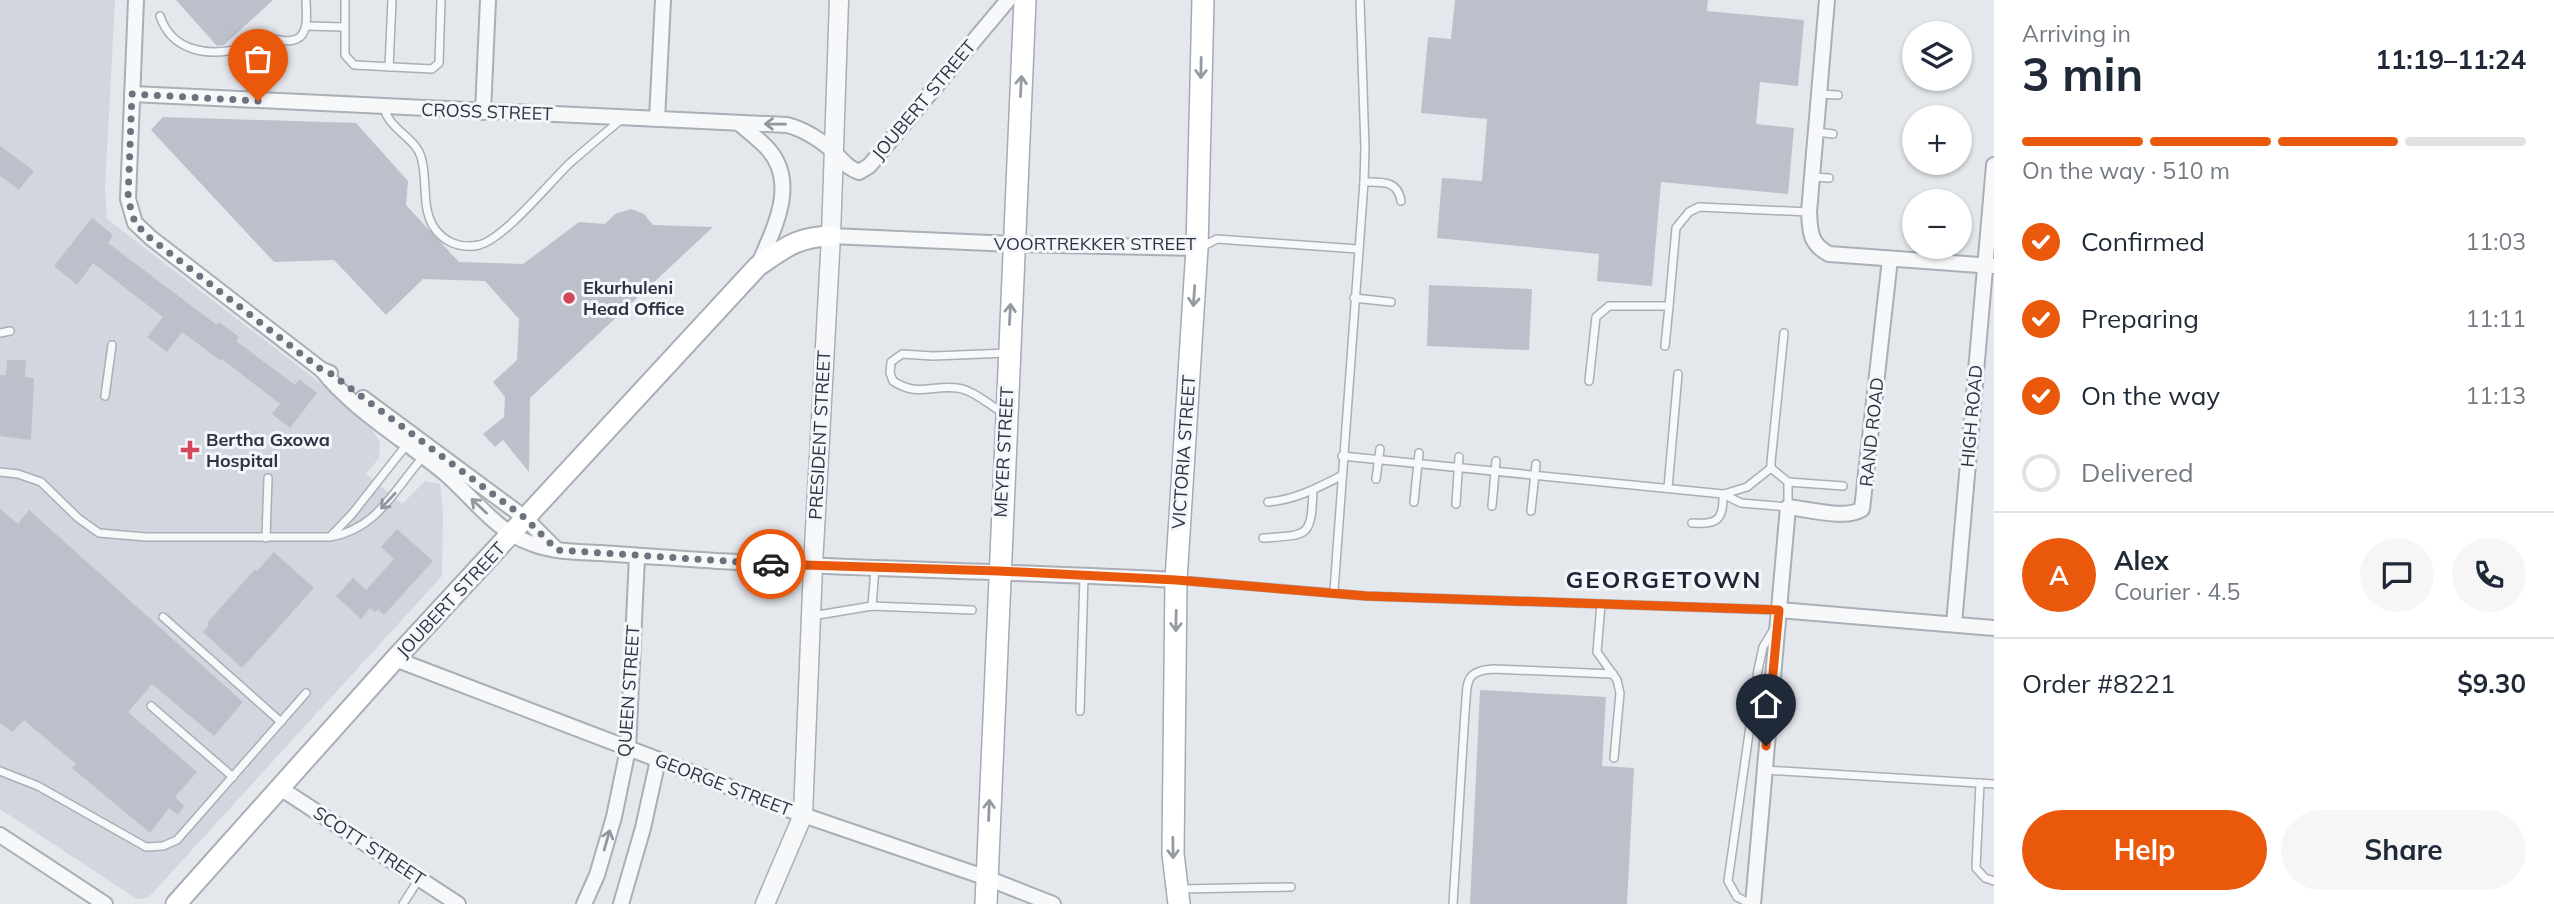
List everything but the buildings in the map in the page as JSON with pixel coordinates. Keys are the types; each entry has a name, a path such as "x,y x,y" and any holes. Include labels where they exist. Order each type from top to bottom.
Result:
{"main road":[{"name":"MEYER STREET","path":"985,904 1025,0"},
{"name":"VICTORIA STREET","path":"1178,896 1173,854 1176,580 1197,248 1203,0"},
{"name":"JOUBERT STREET","path":"176,904 395,660 758,266 786,247 809,237 831,236"}],"street":[{"path":"136,0 128,199 135,223 150,238 322,370 330,373 427,453 525,518 557,550"},
{"path":"483,112 488,0"},
{"path":"657,119 663,0"},
{"name":"PRESIDENT STREET","path":"765,904 803,815 835,153 839,0"},
{"name":"JOUBERT STREET","path":"835,153 852,170 859,172 869,166 1008,0"},
{"path":"1827,0 1809,212 1813,242 1829,254 1989,266"},
{"name":"CROSS STREET","path":"132,94 797,127 835,153"},
{"path":"740,124 769,150 780,170 783,193 779,216 758,266"},
{"name":"HIGH ROAD","path":"1954,624 1989,266 1994,165"},
{"name":"VOORTREKKER STREET","path":"831,236 1197,248"},
{"name":"RAND ROAD","path":"1788,507 1845,514 1855,514 1862,509 1889,259"},
{"path":"427,453 511,535 534,545 557,550 813,566 999,571 1176,580"},
{"path":"1752,904 1788,507"},
{"name":"QUEEN STREET","path":"584,904 597,874 614,817 628,748 637,556"},
{"path":"1778,617 1994,628"},
{"name":"GEORGE STREET","path":"395,660 803,815 987,878 1053,904"},
{"name":"QUEEN STREET","path":"621,904 643,828 658,760"},
{"name":"SCOTT STREET","path":"280,788 458,904"},
{"path":"0,835 106,904"}],"lane":[{"path":"160,16 163,26 176,42 208,53 243,48 269,39 289,42 301,36 306,26 306,0"},
{"path":"345,0 345,55 354,65 432,69 439,63 441,0"},
{"path":"389,67 393,0"},
{"path":"1334,591 1364,182 1360,0"},
{"path":"306,26 344,27"},
{"path":"1819,94 1838,95"},
{"path":"384,107 386,117 421,155 426,206 432,225 444,239 459,246 480,245 498,235 570,163 624,117"},
{"path":"1817,132 1833,134"},
{"path":"1813,177 1829,178"},
{"path":"1364,182 1387,182 1395,186 1400,192 1401,201"},
{"path":"1665,346 1675,228 1689,212 1699,207 1809,212"},
{"name":"VOORTREKKER STREET","path":"1197,248 1217,239 1357,249"},
{"path":"1354,298 1391,302"},
{"path":"1589,381 1597,317 1601,310 1619,304 1669,306"},
{"path":"0,333 10,331"},
{"path":"1723,494 1747,487 1771,468 1784,333"},
{"path":"105,396 112,345"},
{"path":"1005,415 969,392 956,388 908,390 893,382 890,373 891,362 902,354 933,356 1008,353"},
{"path":"1668,488 1678,374"},
{"path":"330,537 352,514 411,440"},
{"path":"1376,479 1380,449"},
{"path":"0,472 18,474 41,482 78,518 99,533 146,537 330,537 346,534 363,526 427,453"},
{"path":"1414,502 1419,453"},
{"path":"1342,456 1534,474 1578,475 1723,494 1741,503 1788,507 1788,482"},
{"path":"1456,504 1459,457"},
{"path":"1492,506 1496,461"},
{"path":"1531,511 1536,464"},
{"path":"1771,468 1788,482 1843,486"},
{"path":"1268,502 1282,501 1341,476"},
{"path":"266,538 268,478"},
{"path":"1263,538 1296,536 1307,530 1312,518 1313,489"},
{"path":"1692,523 1709,524 1718,519 1724,510 1723,494"},
{"path":"872,606 875,568"},
{"path":"1080,711 1084,575"},
{"path":"1176,580 1334,591 1366,596 1601,604 1778,617 1763,647 1758,670 1728,881 1737,897 1752,904"},
{"path":"1601,604 1597,652 1617,680 1620,693 1614,758"},
{"path":"811,616 872,606 972,610"},
{"path":"163,617 281,722"},
{"path":"1453,904 1465,712 1471,674 1477,670 1493,668 1613,674"},
{"path":"0,771 38,786 146,847 163,846 177,840 306,693"},
{"path":"151,706 233,777"},
{"path":"1764,770 1994,784"},
{"path":"1980,783 1976,868 1981,875 1994,881"},
{"path":"403,904 419,879"},
{"path":"1178,896 1291,887"}],"shaded area":[{"name":"Bertha Gxowa Hospital","path":"0,0 115,0 105,189 107,219 363,416 380,442 379,458 366,474 402,504 425,481 440,484 443,513 442,576 148,898 137,899 0,809"}],"way so far":[{"path":"258,101 132,94 128,199 135,223 150,238 322,370 330,373 525,518 557,550 771,564"}],"place":[{"name":"Ekurhuleni Head Office","path":"569,298"},
{"name":"Bertha Gxowa Hospital","path":"190,450"}],"district":[{"name":"GEORGETOWN","path":"1664,580"}],"route":[{"path":"771,564 1176,580 1334,591 1366,596 1779,610 1766,746"}]}
